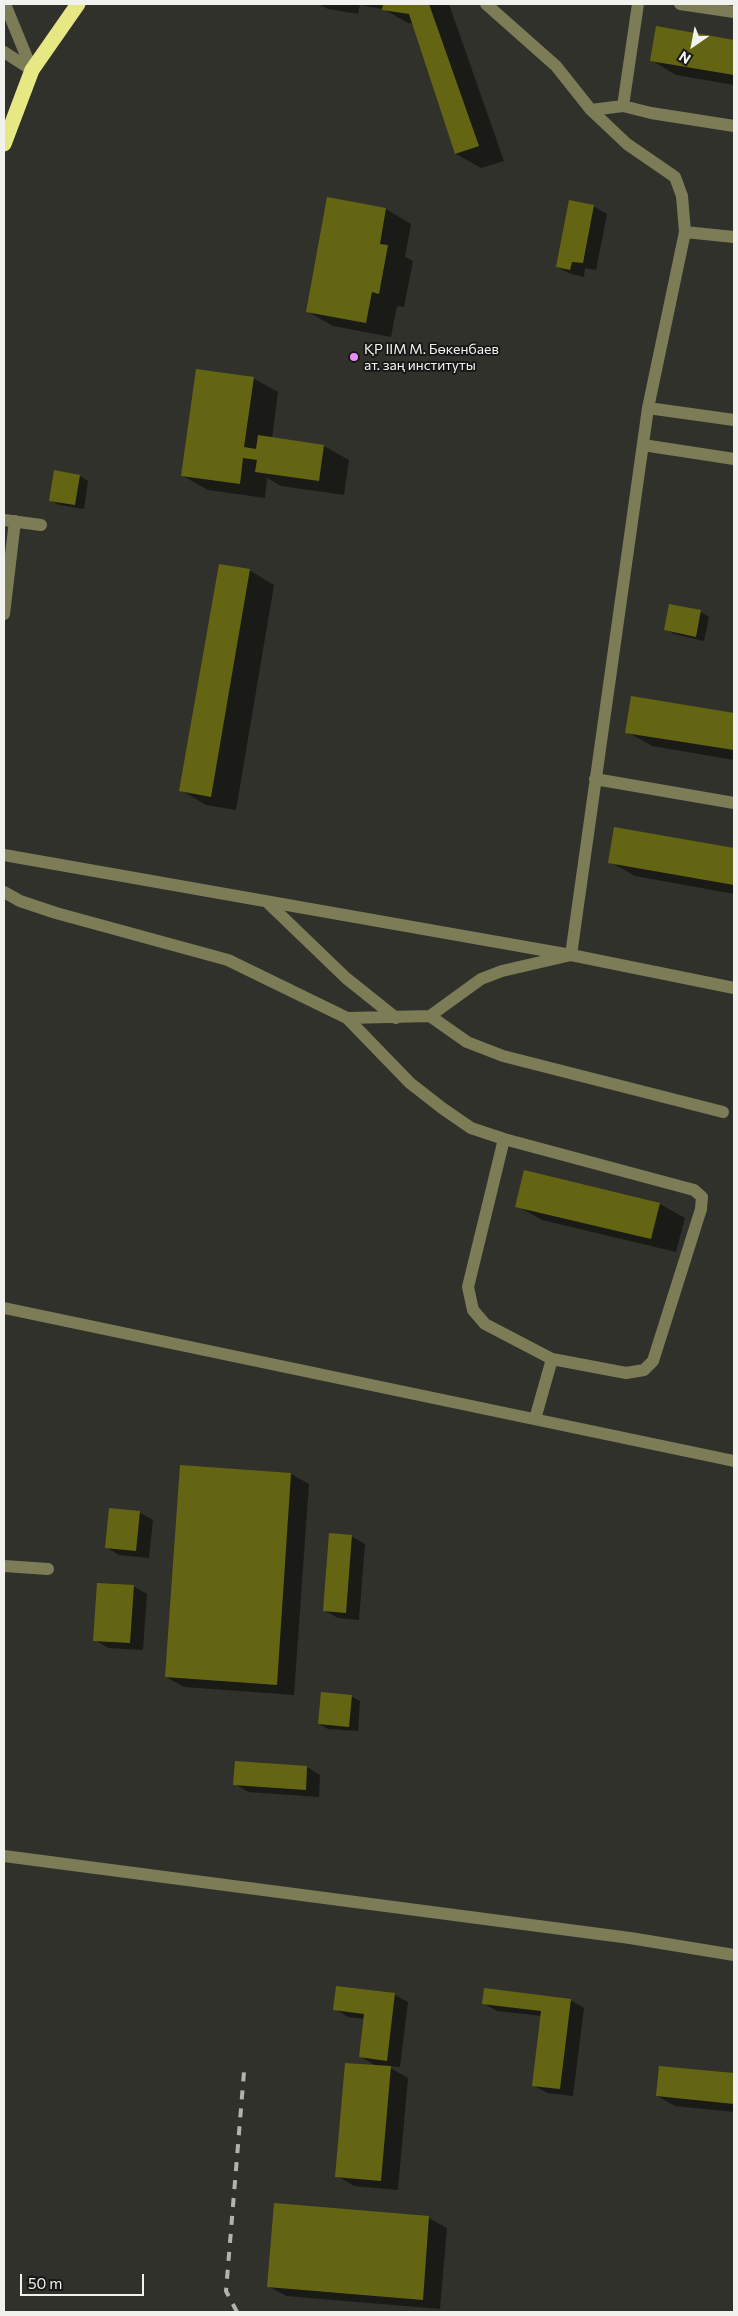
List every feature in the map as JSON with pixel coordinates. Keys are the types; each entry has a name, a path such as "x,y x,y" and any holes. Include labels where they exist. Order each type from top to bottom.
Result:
{"highway":[{"path":"4,144 32,70 78,4"}],"street":[{"path":"5,4 32,70"},
{"path":"486,4 556,66 591,110 628,144 675,177 682,196 685,232 648,408 571,955"},
{"path":"623,106 638,4"},
{"path":"680,4 734,12"},
{"path":"4,52 32,70"},
{"path":"591,110 623,106 652,113 734,126"},
{"path":"685,232 734,237"},
{"path":"648,408 734,420"},
{"path":"643,445 734,459"},
{"path":"4,614 10,520 41,525"},
{"path":"595,779 734,803"},
{"path":"4,855 571,955 734,988"},
{"path":"4,892 20,901 56,913 228,960 347,1018 410,1083 471,1128 504,1139 694,1190 702,1197 701,1209 653,1361 644,1370 626,1373 552,1359 485,1324 473,1310 468,1287 504,1139"},
{"path":"266,901 346,978 396,1018"},
{"path":"347,1018 430,1016 481,979 502,971 571,955"},
{"path":"430,1016 467,1042 503,1056 723,1112"},
{"path":"4,1308 734,1461"},
{"path":"536,1419 552,1359"},
{"path":"4,1566 48,1569"},
{"path":"4,1856 630,1938 734,1955"}],"building":[{"path":"383,4 429,4 479,146 455,154 409,14 382,10"},
{"path":"656,26 734,40 734,75 650,61"},
{"path":"327,197 386,208 380,244 388,245 379,294 372,292 366,323 306,312"},
{"path":"569,200 594,205 583,263 572,262 570,270 556,267"},
{"path":"196,369 254,377 244,447 256,449 258,435 324,445 319,481 255,472 257,460 243,458 240,484 181,476"},
{"path":"54,470 80,475 75,505 49,501"},
{"path":"219,564 250,569 211,797 179,791"},
{"path":"669,604 701,610 696,637 664,630"},
{"path":"631,696 734,713 734,750 625,733"},
{"path":"614,827 734,848 734,885 608,863"},
{"path":"524,1170 660,1203 651,1239 515,1207"},
{"path":"180,1465 291,1473 277,1685 165,1677"},
{"path":"109,1508 140,1511 136,1551 105,1548"},
{"path":"329,1533 352,1535 346,1613 323,1611"},
{"path":"97,1583 134,1585 130,1643 93,1641"},
{"path":"321,1692 352,1695 349,1727 318,1724"},
{"path":"235,1761 307,1766 306,1790 233,1785"},
{"path":"336,1986 395,1993 387,2061 359,2057 364,2014 333,2010"},
{"path":"484,1988 571,1999 560,2089 532,2086 541,2011 482,2004"},
{"path":"345,2063 391,2066 381,2181 335,2177"},
{"path":"659,2066 734,2073 734,2104 656,2096"},
{"path":"274,2203 429,2216 423,2300 267,2287"}],"railway":[{"path":"237,2312 226,2291 244,2072"}],"place":[{"name":"ҚР ІІМ М. Бөкенбаев ат. заң институты","path":"354,357"}]}
